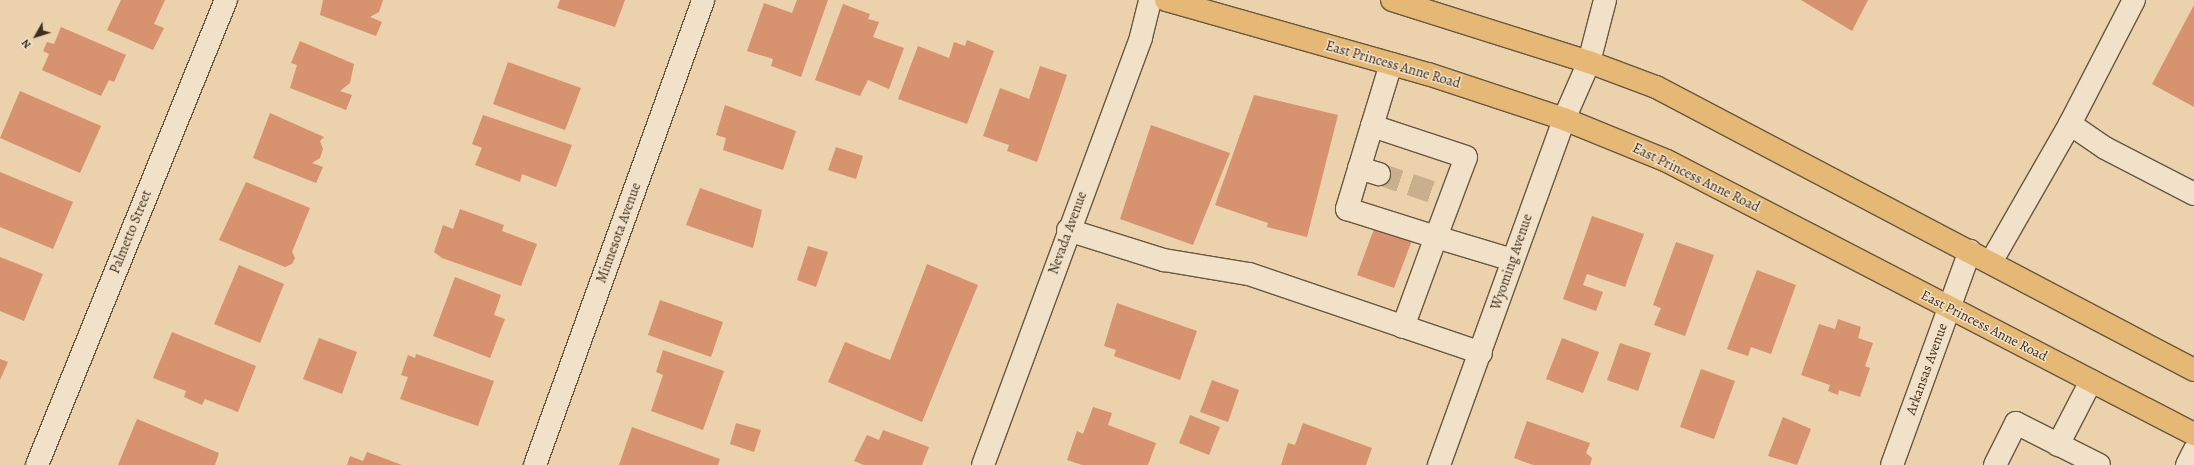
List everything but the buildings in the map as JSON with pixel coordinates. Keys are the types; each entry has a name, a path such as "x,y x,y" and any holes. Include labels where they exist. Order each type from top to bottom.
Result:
{"main road":[{"name":"East Princess Anne Road","path":"1166,0 1391,64 1564,119 1667,161 2194,434"},
{"path":"1392,0 1589,62 1656,86 2194,370"}],"street":[{"name":"Palmetto Street","path":"37,465 226,0"},
{"name":"Minnesota Avenue","path":"535,465 703,0"},
{"name":"Nevada Avenue","path":"983,465 1140,37 1150,0"},
{"name":"Wyoming Avenue","path":"1439,465 1481,353 1512,260 1564,119 1589,62 1605,0"},
{"path":"1991,262 2070,124 2134,0"},
{"path":"1391,64 1372,126 1369,171 1348,209 1512,260"},
{"path":"2070,124 2105,148 2194,194"},
{"path":"1372,126 1466,157 1448,197 1436,237 1404,327"},
{"path":"1068,230 1164,260 1249,274 1481,353"},
{"name":"Arkansas Avenue","path":"1892,465 1970,251"},
{"path":"2058,444 2091,380"},
{"path":"1995,465 2016,423 2099,465"},
{"path":"2187,465 2194,451"}],"tunnel":[{"path":"1379,174 1444,196"}]}
